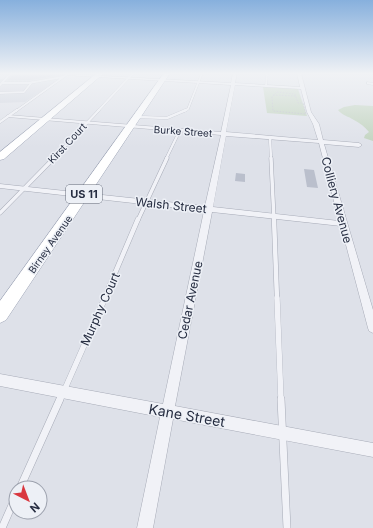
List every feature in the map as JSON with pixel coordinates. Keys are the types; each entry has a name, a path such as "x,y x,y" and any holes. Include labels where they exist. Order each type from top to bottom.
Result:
{"main road":[{"path":"0,158 72,98"},
{"name":"Birney Avenue","path":"0,315 150,98"}],"street":[{"name":"Cedar Avenue","path":"145,528 167,410 230,98"},
{"name":"Colliery Avenue","path":"305,98 309,112 316,124 373,328"},
{"name":"Burke Street","path":"8,116 86,122 134,122 180,130 359,145"},
{"name":"Walsh Street","path":"0,186 343,224"},
{"name":"Kane Street","path":"0,380 62,393 167,410 373,450"}],"lane":[{"path":"0,122 33,98"},
{"name":"Kirst Court","path":"0,213 62,150 109,98"},
{"path":"134,122 167,118 183,112 190,107 193,98"},
{"name":"Murphy Court","path":"24,480 62,393 84,348 146,203 180,130"},
{"path":"270,137 287,528"},
{"path":"2,528 8,514"}],"path":[{"path":"273,98 273,112 306,114 304,104 298,103 296,98"}],"shaded area":[{"path":"0,98 31,98 25,102 0,103"}],"green space":[{"path":"265,98 301,98 307,116 267,113"},
{"path":"355,105 373,106 373,141 364,138 369,132 364,127 338,110"}],"building":[{"path":"304,169 314,170 318,188 307,187"},
{"path":"236,173 245,174 245,182 235,181"}]}
